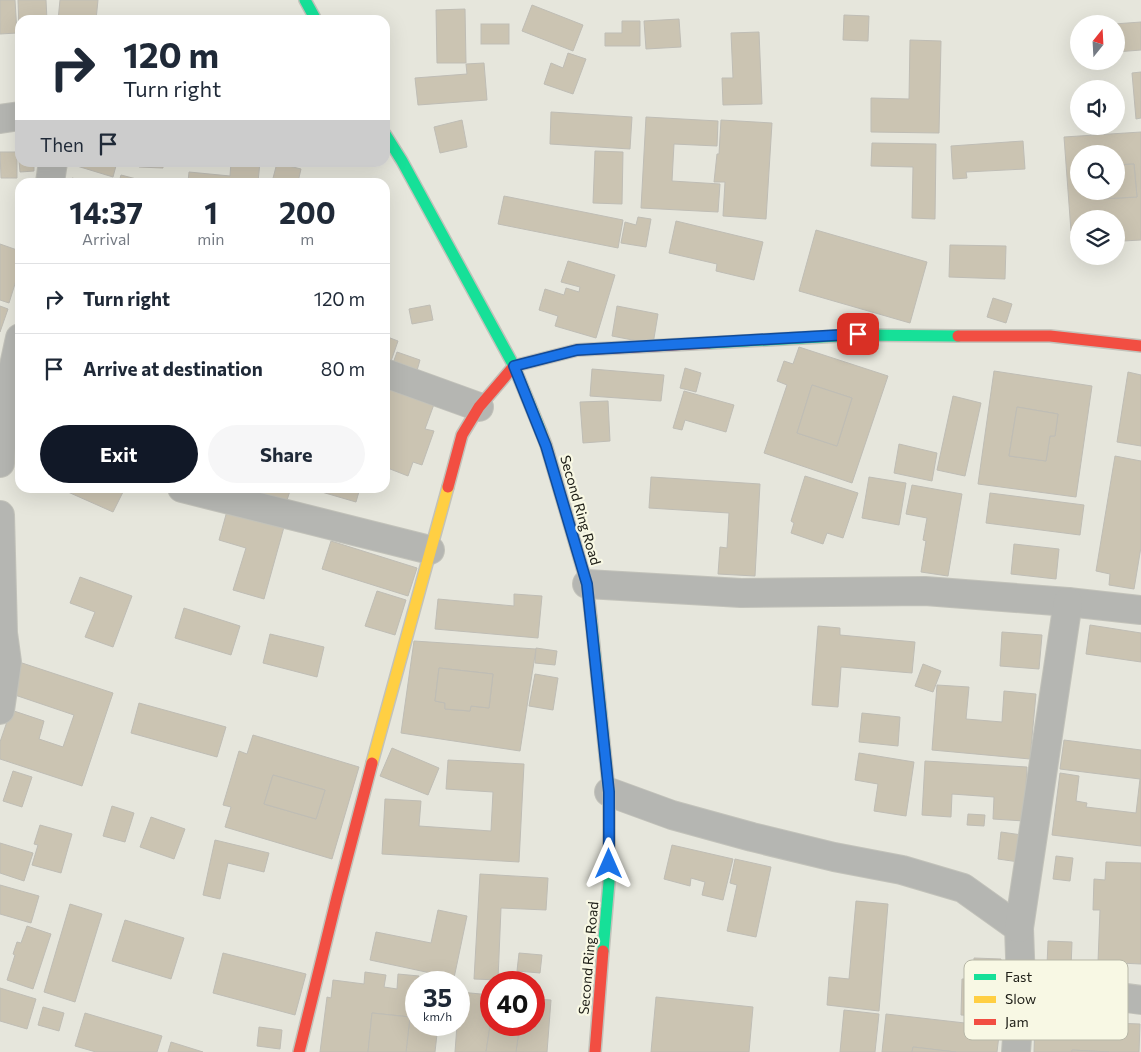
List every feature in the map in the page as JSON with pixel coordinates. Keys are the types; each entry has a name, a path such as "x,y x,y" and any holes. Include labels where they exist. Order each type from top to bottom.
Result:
{"street":[{"path":"305,0 313,15"},
{"path":"0,120 15,117"},
{"name":"Second Ring Road","path":"390,142 514,366 546,446 587,584 609,792 609,882 595,1052"},
{"path":"299,1052 324,946 462,435 479,407 514,366 577,350 858,334 1050,336 1141,346"},
{"path":"390,375 479,407"},
{"path":"0,463 12,420 15,389"},
{"path":"202,493 430,550"},
{"path":"0,516 3,633 7,662 0,710"},
{"path":"587,584 741,593 925,591 1068,602 1141,610"},
{"path":"1020,960 1019,928 1068,602"},
{"path":"609,792 672,815 834,857 902,870 963,888 1019,928"},
{"path":"1128,998 1141,1000"}],"building":[{"path":"0,0 15,0 15,33 0,34"},
{"path":"18,0 46,0 47,15 18,15"},
{"path":"60,0 98,0 96,15 58,15"},
{"path":"532,5 583,25 573,51 522,31"},
{"path":"465,9 466,63 437,63 436,10"},
{"path":"844,15 869,16 868,41 843,40"},
{"path":"679,19 681,47 646,49 644,21"},
{"path":"622,21 640,21 640,46 605,46 605,33 622,33"},
{"path":"1141,22 1141,50 1125,51 1125,23"},
{"path":"481,24 509,24 509,44 481,44"},
{"path":"759,32 762,104 723,105 722,78 733,78 731,33"},
{"path":"910,40 941,41 939,133 871,132 871,98 909,99"},
{"path":"568,53 586,59 573,94 544,84 551,63 563,68"},
{"path":"484,63 487,100 418,105 415,78 467,74 466,64"},
{"path":"1141,72 1141,118 1136,119 1132,73"},
{"path":"551,112 632,117 630,149 550,144"},
{"path":"646,117 718,121 717,146 674,144 672,181 720,184 718,212 641,208"},
{"path":"462,120 467,147 440,153 434,127"},
{"path":"721,120 772,123 766,219 723,216 725,182 714,182 717,154 719,154"},
{"path":"1141,132 1141,240 1125,241 1125,210 1070,210 1070,218 1064,137 1125,135 1125,133"},
{"path":"1023,141 1025,169 966,172 967,178 953,179 951,146"},
{"path":"872,143 936,144 935,219 912,218 913,167 871,166"},
{"path":"595,151 623,152 622,204 593,203"},
{"path":"0,152 15,152 17,178 1,178"},
{"path":"1125,164 1134,164 1137,197 1125,198"},
{"path":"20,167 34,167 34,171 20,172"},
{"path":"80,167 116,167 113,177"},
{"path":"231,167 260,167 258,178 188,178 189,172 230,176"},
{"path":"276,167 301,169 299,178 273,178"},
{"path":"121,175 133,178 120,178"},
{"path":"504,196 623,220 618,248 498,224"},
{"path":"638,217 651,219 646,247 621,243 625,222 636,225"},
{"path":"676,221 763,242 754,280 716,271 717,264 669,253"},
{"path":"816,230 927,262 910,323 799,291"},
{"path":"0,244 15,249 15,284 9,303 0,300"},
{"path":"950,245 1006,246 1005,279 949,277"},
{"path":"568,261 615,275 596,338 555,326 558,316 539,310 545,289 564,295 566,288 579,292 580,287 561,282"},
{"path":"993,298 1012,304 1006,323 987,317"},
{"path":"430,305 433,320 412,324 409,309"},
{"path":"0,306 8,309 0,332"},
{"path":"617,306 658,314 653,344 612,336"},
{"path":"390,338 398,341 390,364"},
{"path":"799,347 888,376 852,483 764,453 787,385 777,381 784,361 793,364","holes":["812,385 852,398 837,446 797,433"]},
{"path":"397,352 420,360 416,374 392,366"},
{"path":"685,368 701,373 696,392 680,388"},
{"path":"592,369 664,375 661,401 590,396"},
{"path":"994,371 1092,386 1076,497 978,484","holes":["1017,407 1058,414 1055,436 1050,436 1046,461 1009,456"]},
{"path":"1128,372 1141,375 1141,446 1117,442"},
{"path":"390,383 437,396 425,429 434,431 422,465 413,462 408,476 390,469"},
{"path":"812,385 852,398 837,446 797,433"},
{"path":"684,391 734,405 726,432 685,420 682,430 673,428"},
{"path":"953,396 981,403 965,476 937,470"},
{"path":"608,401 610,441 583,443 580,402"},
{"path":"1017,407 1058,414 1055,436 1050,436 1046,461 1009,456"},
{"path":"899,444 937,453 932,481 894,473"},
{"path":"1115,456 1141,461 1141,547 1134,589 1109,585 1110,574 1096,571"},
{"path":"805,476 858,493 843,538 827,533 823,544 791,533 794,523 791,521"},
{"path":"651,477 760,484 755,576 718,574 720,547 727,548 729,513 649,508"},
{"path":"869,477 906,483 899,525 862,518"},
{"path":"912,485 962,494 948,576 921,572 926,541 923,540 927,518 906,514"},
{"path":"70,493 122,493 113,512"},
{"path":"251,493 289,493 286,503"},
{"path":"325,493 359,493 356,502"},
{"path":"990,493 1084,505 1080,535 986,523"},
{"path":"227,511 284,527 264,599 233,590 246,548 219,540"},
{"path":"331,541 417,568 408,596 322,569"},
{"path":"1014,544 1059,549 1056,579 1011,574"},
{"path":"80,577 132,596 113,647 85,637 95,612 70,603"},
{"path":"377,591 406,600 395,635 365,626"},
{"path":"514,594 542,596 538,638 435,629 438,599 514,606"},
{"path":"184,608 240,626 231,655 175,638"},
{"path":"1090,625 1141,633 1141,662 1086,654"},
{"path":"818,626 840,628 840,635 915,642 912,673 841,667 838,707 812,705"},
{"path":"1002,632 1042,635 1039,669 1000,666"},
{"path":"270,634 324,647 317,677 263,663"},
{"path":"414,641 536,649 520,751 401,733","holes":["439,668 493,674 489,708 471,706 470,711 445,709 445,703 435,701"]},
{"path":"536,648 557,651 555,665 535,663"},
{"path":"19,662 113,693 82,786 0,759 0,742 11,710 44,721 39,739 63,747 74,715 9,693"},
{"path":"923,664 941,671 933,692 915,686"},
{"path":"439,668 493,674 489,708 471,706 470,711 445,709 445,703 435,701"},
{"path":"535,674 558,678 553,710 529,706"},
{"path":"937,685 969,687 966,719 1002,722 1004,691 1036,694 1030,759 932,750"},
{"path":"139,703 226,727 217,757 131,733"},
{"path":"862,713 900,717 898,746 859,742"},
{"path":"253,735 359,767 332,859 225,827 231,807 223,805 239,751 247,754","holes":["273,775 325,790 316,819 264,804"]},
{"path":"1064,740 1141,750 1141,846 1052,835 1060,773 1079,776 1076,801 1087,803 1086,807 1136,813 1140,779 1060,769"},
{"path":"392,748 439,768 428,795 380,776"},
{"path":"859,753 914,762 906,816 874,811 878,784 855,780"},
{"path":"448,760 524,764 519,862 382,854 385,799 421,801 419,826 491,831 493,792 446,789"},
{"path":"925,761 1027,767 1024,821 993,819 994,797 952,794 951,817 922,815"},
{"path":"13,771 32,777 22,807 3,801"},
{"path":"273,775 325,790 316,819 264,804"},
{"path":"112,806 134,813 125,842 103,836"},
{"path":"968,814 985,815 984,826 967,825"},
{"path":"151,817 185,829 174,859 140,847"},
{"path":"40,825 72,834 61,873 32,865 38,845 34,844"},
{"path":"1001,832 1022,835 1019,862 998,859"},
{"path":"215,840 269,853 264,872 228,863 220,899 203,895"},
{"path":"0,843 33,853 24,881 0,873"},
{"path":"672,845 733,859 723,900 702,895 705,882 691,878 690,886 664,879"},
{"path":"1056,856 1073,858 1070,881 1053,879"},
{"path":"735,859 771,867 756,937 727,931 737,885 730,883"},
{"path":"1106,862 1141,863 1141,964 1128,963 1128,960 1098,960 1100,910 1093,910 1094,879 1105,880"},
{"path":"480,874 548,878 546,910 501,908 498,971 480,971 480,979 474,979"},
{"path":"0,885 39,896 31,923 0,914"},
{"path":"856,901 888,904 879,1011 827,1005 829,977 849,979"},
{"path":"70,904 102,914 75,1002 44,992"},
{"path":"438,910 467,916 455,971 421,971 370,960 376,932 431,943"},
{"path":"125,920 184,938 171,979 112,961"},
{"path":"27,926 51,934 33,989 7,980 17,942 21,943"},
{"path":"1048,941 1072,942 1071,960 1047,960"},
{"path":"223,953 306,974 295,1015 213,993"},
{"path":"519,953 542,955 540,971 517,971"},
{"path":"974,958 1001,959 1001,960 974,960"},
{"path":"365,972 386,975 384,987 397,989 398,974 405,975 405,1016 372,1013 368,1052 320,1052 327,997 331,998 333,980 364,984"},
{"path":"962,979 964,979 964,1015 961,1015"},
{"path":"0,988 36,999 27,1029 0,1021"},
{"path":"470,993 480,994 480,1036 488,1036 486,1052 455,1052 456,1036 470,1036"},
{"path":"656,997 753,1007 749,1052 651,1052"},
{"path":"545,1000 551,1000 547,1052 516,1052 518,1036 545,1036"},
{"path":"43,1007 64,1013 59,1031 38,1025"},
{"path":"844,1010 879,1014 875,1052 840,1052"},
{"path":"85,1013 162,1036 157,1052 96,1052 75,1046"},
{"path":"372,1013 405,1016 405,1036 408,1036 406,1052 368,1052"},
{"path":"886,1014 964,1023 964,1040 998,1040 997,1052 956,1052 913,1047 912,1052 882,1052"},
{"path":"1128,1024 1140,1024 1139,1052 1072,1050 1072,1052 1034,1052 1034,1040 1128,1040"},
{"path":"259,1027 282,1030 280,1049 257,1046"},
{"path":"408,1036 437,1036 435,1052 406,1052"},
{"path":"488,1036 518,1036 516,1052 486,1052"},
{"path":"171,1042 203,1052 168,1052"},
{"path":"913,1047 956,1052 912,1052"},
{"path":"1072,1050 1109,1052 1072,1052"}],"traffic: fast":[{"path":"305,0 313,15"},
{"path":"390,142 514,366 541,432"},
{"path":"709,343 857,335 958,336"},
{"path":"591,618 609,792 609,882 603,951"}],"traffic: slow":[{"path":"541,432 587,584 591,618"},
{"path":"372,763 448,487"}],"traffic: jam":[{"path":"958,336 1050,336 1141,346"},
{"path":"448,487 462,435 479,407 514,366 577,350 709,343"},
{"path":"299,1052 372,763"},
{"path":"595,1052 603,951"}],"route":[{"path":"609,864 609,792 587,584 546,446 514,366 577,350 858,334"}]}
